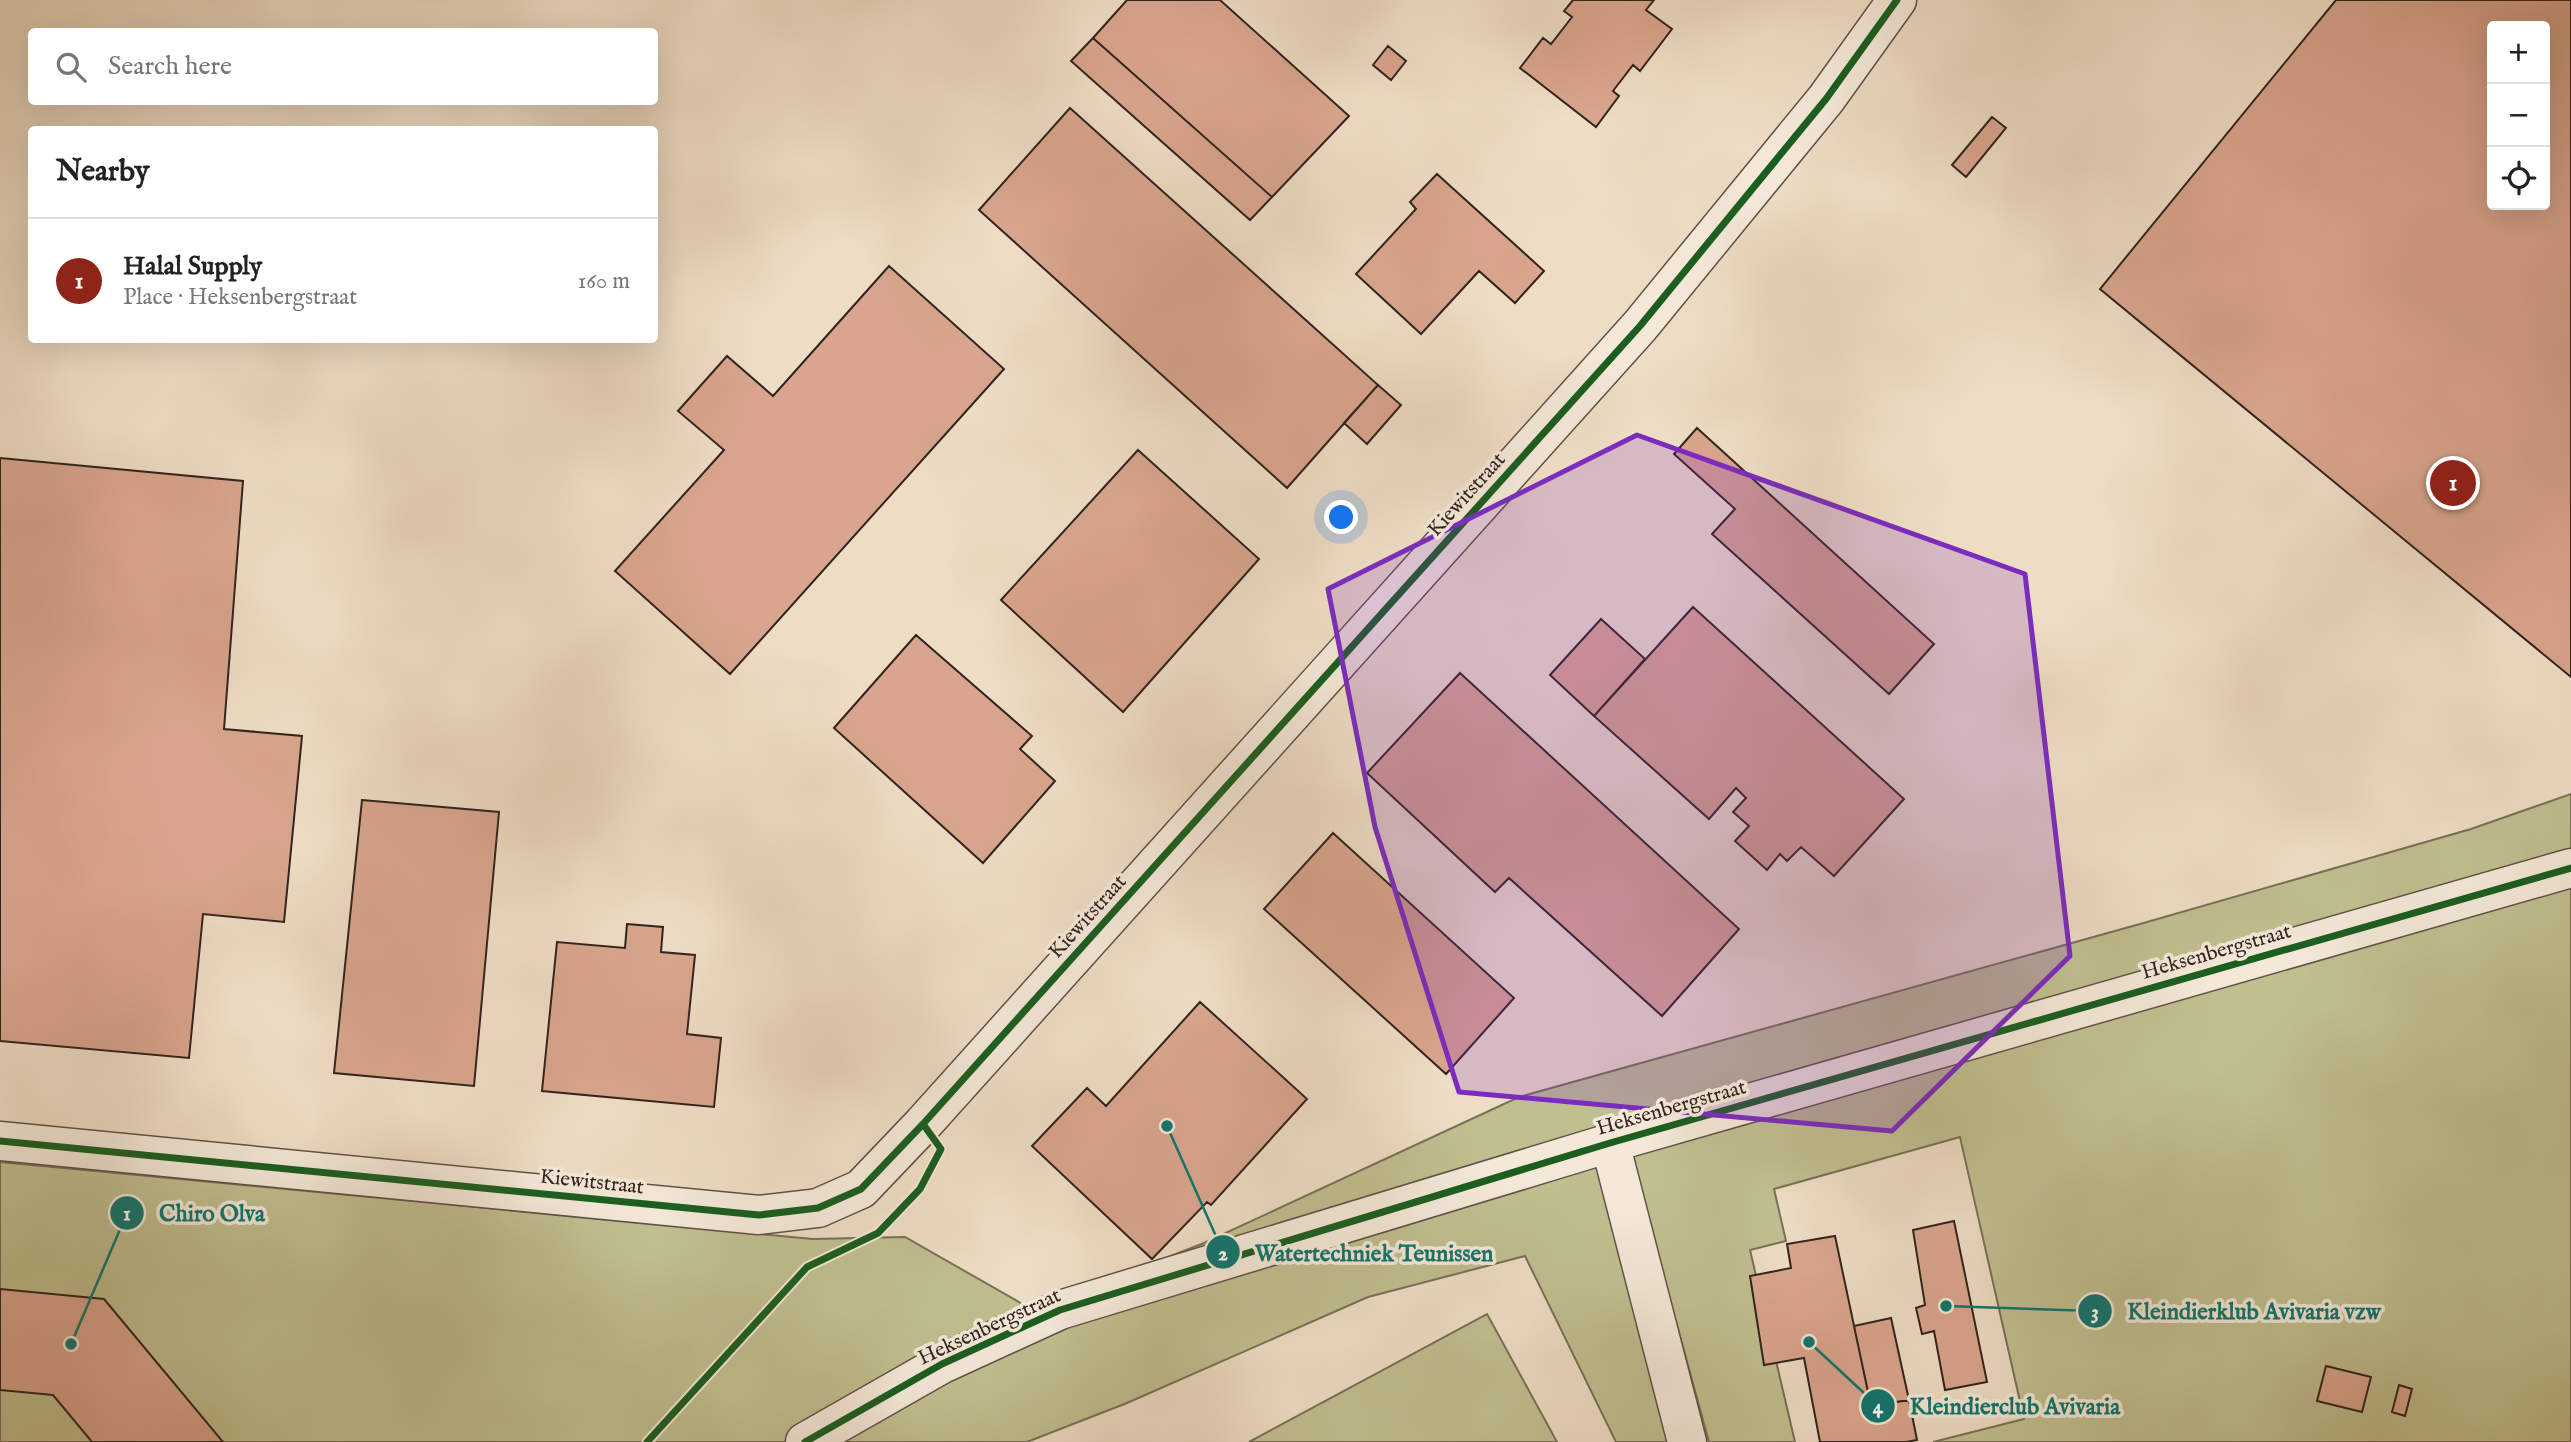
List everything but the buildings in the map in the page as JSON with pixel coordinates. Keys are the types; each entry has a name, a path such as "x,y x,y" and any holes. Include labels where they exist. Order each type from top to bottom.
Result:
{"street":[{"name":"Kiewitstraat","path":"0,1142 759,1215 818,1209 861,1189 923,1124 1640,326 1826,99 1897,0"},
{"name":"Heksenbergstraat","path":"805,1442 942,1364 1060,1310 1610,1143 2571,868"},
{"path":"1610,1143 1687,1442"}],"highlighted area":[{"path":"1637,435 2025,574 2070,956 1892,1131 1459,1092 1375,827 1328,589"}],"shaded area":[{"path":"2571,794 2571,1442 1933,1442 2024,1419 1960,1137 1774,1189 1786,1241 1750,1250 1795,1442 1709,1442 1649,1223 1673,1442 1616,1442 1525,1256 1368,1297 1127,1403 1027,1442 0,1442 0,1162 813,1239 905,1237 1033,1310 1204,1243 1519,1097 2471,829"},
{"path":"1487,1314 1557,1442 1249,1442"}],"cycle path":[{"path":"0,1141 759,1215 818,1208 861,1189 923,1124 1640,326 1826,99 1897,0"},
{"path":"805,1442 942,1364 1060,1310 1610,1143 2571,868"},
{"path":"647,1442 807,1267 878,1233 920,1189 941,1149 923,1124"}],"place":[{"name":"Halal Supply","path":"2453,483"},
{"name":"Watertechniek Teunissen","path":"1167,1126"},
{"name":"Kleindierklub Avivaria vzw","path":"1946,1306"},
{"name":"Kleindierclub Avivaria","path":"1809,1342"},
{"name":"Chiro Olva","path":"71,1344"}]}
